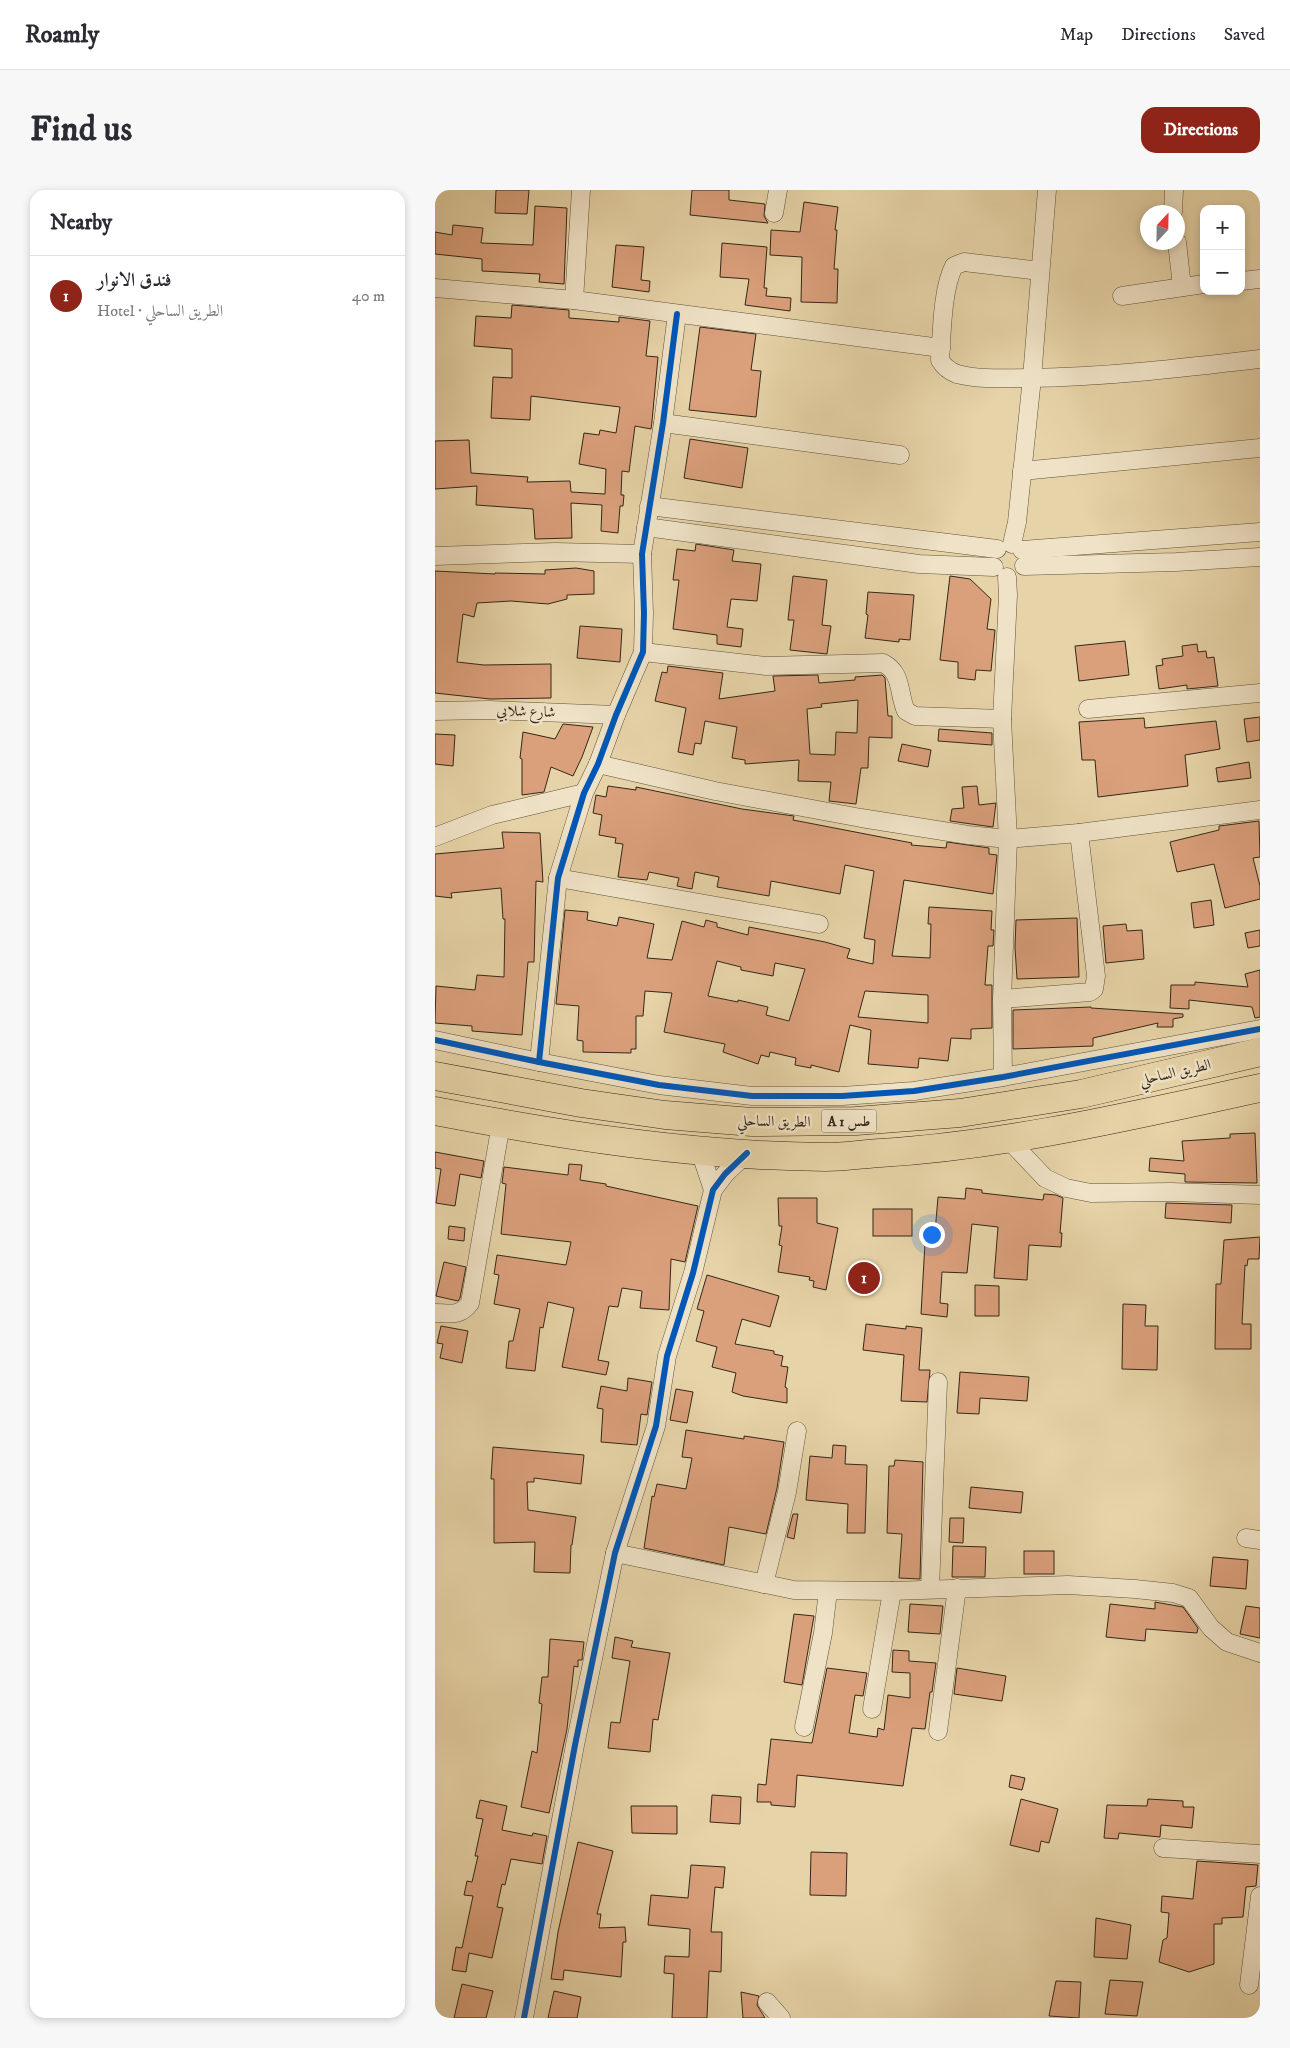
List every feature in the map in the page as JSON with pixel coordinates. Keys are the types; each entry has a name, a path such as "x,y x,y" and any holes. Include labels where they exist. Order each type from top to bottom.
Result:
{"highway":[{"name":"الطريق الساحلي","path":"435,1076 581,1103 665,1115 752,1122 856,1121 960,1113 1081,1094 1260,1052"},
{"name":"A 1 طس","path":"435,1111 501,1124 619,1142 700,1151 827,1157 924,1151 1008,1139 1102,1123 1260,1088"}],"street":[{"path":"574,300 581,190"},
{"path":"774,213 778,190"},
{"path":"646,527 919,564 1017,574 1014,552 1032,378 1047,190"},
{"path":"1173,205 1174,190"},
{"path":"1178,250 1182,287"},
{"path":"1040,271 965,262 954,266 950,272 943,315 940,360 948,370 957,374 990,378 1072,378 1260,359"},
{"path":"1245,281 1260,279"},
{"path":"1122,296 1200,285"},
{"path":"435,288 574,300 941,348"},
{"path":"539,1062 558,878 584,793 598,764 616,714 643,652 644,613 641,554 663,423 677,314"},
{"path":"663,423 899,455"},
{"path":"1022,471 1260,448"},
{"path":"649,506 1014,552 1176,562 1260,557"},
{"path":"1003,1077 1002,999 1008,839 1002,719 1008,594 992,557 1014,552 1260,532"},
{"path":"435,556 555,552 641,554"},
{"path":"643,652 766,666 883,663 891,667 899,680 903,705 906,712 910,714 915,716 1002,719"},
{"path":"1088,708 1260,693"},
{"name":"شارع شلابي","path":"435,711 488,710 616,714"},
{"path":"598,764 715,791 852,816 968,835 1008,839 1079,833 1260,810"},
{"path":"435,837 492,815 584,793"},
{"path":"1002,999 1090,992 1094,989 1097,976 1079,833"},
{"path":"558,878 819,924"},
{"path":"435,1040 659,1085 752,1096 842,1096 914,1091 1003,1077 1260,1028"},
{"path":"435,1313 455,1314 464,1311 470,1303 501,1124"},
{"path":"1008,1139 1045,1178 1066,1188 1091,1193 1171,1192 1260,1195"},
{"path":"700,1151 713,1190"},
{"path":"524,2018 575,1745 615,1553 656,1426 667,1356 693,1273 713,1190 725,1174 747,1153"},
{"path":"931,1589 938,1382"},
{"path":"764,1584 787,1492 797,1431"},
{"path":"615,1553 794,1590 892,1591 1068,1586 1173,1593 1189,1598 1211,1628 1227,1642 1260,1654"},
{"path":"937,1731 957,1588"},
{"path":"804,1727 823,1633 828,1591"},
{"path":"871,1709 892,1591"},
{"path":"1163,1848 1260,1854"},
{"path":"1249,1986 1260,1896"},
{"path":"767,2002 781,2018"}],"building":[{"path":"496,190 529,190 527,214 495,213"},
{"path":"692,190 729,190 729,200 765,204 764,216 768,223 690,215"},
{"path":"804,202 838,207 835,230 837,230 834,269 838,269 837,303 801,302 802,257 770,255 771,230 800,232"},
{"path":"535,206 567,208 564,284 539,282 540,274 482,271 482,259 435,254 435,232 452,235 453,225 483,228 481,243 533,245"},
{"path":"722,243 767,247 764,288 767,288 766,296 791,298 790,311 745,305 749,279 720,277"},
{"path":"616,245 644,247 641,280 650,281 649,292 612,287"},
{"path":"512,305 569,310 569,318 619,322 619,317 650,321 646,356 658,357 651,429 635,426 629,472 622,471 621,495 624,495 623,506 620,506 618,533 601,531 602,505 571,503 572,538 535,539 533,509 476,505 477,486 435,489 435,441 469,440 471,473 528,477 527,482 570,481 571,492 605,494 606,469 579,464 584,433 599,435 600,430 616,433 620,407 531,396 530,420 491,418 493,377 512,378 512,349 474,346 476,316 511,318"},
{"path":"700,327 756,334 751,370 761,371 756,417 689,410"},
{"path":"690,439 748,448 742,488 684,478"},
{"path":"696,544 734,550 732,561 761,564 757,601 731,599 727,627 743,629 741,647 717,644 717,635 673,629 679,580 673,580 677,549 695,551"},
{"path":"576,568 594,571 594,594 567,595 567,599 548,604 511,601 477,603 474,617 463,614 457,662 484,665 551,664 551,698 490,699 435,693 435,571 545,574 545,570"},
{"path":"793,576 827,580 822,625 831,626 827,654 790,650 794,620 788,620"},
{"path":"950,576 970,579 991,599 987,629 995,630 991,671 976,670 975,680 958,678 958,662 940,660"},
{"path":"868,592 914,595 910,640 899,639 899,642 865,638"},
{"path":"580,626 622,629 620,662 577,658"},
{"path":"1125,641 1129,675 1079,681 1075,646"},
{"path":"1197,644 1198,652 1206,651 1207,658 1214,657 1218,686 1187,689 1187,685 1159,689 1156,666 1163,665 1162,659 1183,656 1182,646"},
{"path":"668,666 723,673 719,699 775,691 773,676 818,675 819,683 855,680 855,677 882,675 885,678 888,716 892,716 892,738 869,737 868,768 861,768 856,804 829,801 831,782 798,781 799,760 745,764 745,760 732,758 737,727 705,721 701,744 695,743 693,755 678,752 686,708 655,701 662,672 667,673","holes":["858,700 857,733 836,732 835,755 810,754 807,709 822,707 821,704"]},
{"path":"1260,717 1260,740 1247,742 1244,719"},
{"path":"1144,718 1145,728 1216,721 1220,749 1185,755 1188,786 1098,797 1095,760 1082,760 1079,722"},
{"path":"563,724 593,727 573,776 551,767 544,792 522,795 522,759 520,758 523,732 555,739"},
{"path":"939,729 992,733 992,745 938,741"},
{"path":"435,734 455,735 453,766 435,764"},
{"path":"902,744 931,750 928,767 898,761"},
{"path":"1249,762 1251,778 1218,782 1216,768"},
{"path":"608,786 636,790 636,787 742,809 794,816 793,820 912,843 911,845 946,848 947,842 989,848 989,854 997,855 993,894 904,880 892,956 930,958 931,924 928,924 929,907 992,911 991,930 994,930 993,946 988,946 985,985 992,985 992,1028 971,1029 971,1039 951,1038 948,1061 919,1058 918,1068 868,1064 871,1030 850,1025 839,1072 811,1065 811,1068 795,1065 796,1058 770,1052 769,1057 761,1055 758,1064 723,1052 725,1044 664,1032 672,993 645,991 643,1016 636,1016 636,1049 631,1049 631,1053 583,1052 583,1041 577,1040 579,1006 556,1004 565,910 588,912 587,920 617,926 619,917 654,924 647,958 672,960 682,921 704,927 706,920 717,923 717,927 748,935 749,927 825,942 850,949 847,958 873,964 875,940 864,938 874,871 845,865 840,894 771,881 769,896 717,887 719,877 695,872 692,889 677,886 679,878 649,872 647,880 618,877 623,844 615,843 616,838 599,835 602,815 593,813 596,795 606,797","holes":["717,961 741,967 741,970 773,976 775,963 805,969 789,1021 766,1015 768,1007 708,996","865,991 928,995 928,1023 858,1017"]},
{"path":"977,786 979,805 996,803 993,827 950,821 952,809 964,808 962,787"},
{"path":"1259,821 1260,857 1253,858 1260,886 1260,899 1225,908 1214,864 1177,872 1170,842 1219,830 1219,826"},
{"path":"502,832 540,833 543,882 536,881 534,962 528,962 522,1035 472,1031 472,1026 435,1023 436,986 475,990 477,975 504,977 505,919 503,919 501,888 451,893 452,898 435,896 435,854 504,848"},
{"path":"1211,900 1214,925 1194,928 1191,903"},
{"path":"1077,918 1079,977 1017,979 1016,920"},
{"path":"1126,924 1127,931 1142,930 1144,959 1106,963 1103,926"},
{"path":"1260,930 1260,946 1248,948 1245,933"},
{"path":"1260,970 1260,1017 1255,1018 1252,1007 1189,1000 1189,1009 1170,1008 1171,985 1195,985 1195,982 1248,987 1245,974"},
{"path":"1091,1007 1183,1014 1183,1017 1173,1019 1173,1027 1157,1027 1158,1023 1093,1038 1093,1046 1013,1049 1013,1010"},
{"path":"1255,1133 1257,1183 1185,1182 1185,1174 1149,1171 1150,1158 1184,1161 1182,1141 1230,1138 1230,1134"},
{"path":"435,1152 484,1161 481,1178 460,1174 455,1206 436,1203 441,1169 435,1168"},
{"path":"569,1164 582,1165 580,1180 606,1184 606,1186 698,1206 685,1262 671,1259 669,1310 640,1308 642,1291 622,1288 618,1307 609,1306 598,1360 609,1362 606,1375 562,1367 574,1308 548,1302 543,1328 540,1327 535,1371 506,1368 509,1341 513,1341 520,1309 494,1304 499,1275 494,1274 497,1255 566,1265 571,1242 501,1234 506,1184 502,1183 504,1167 568,1175"},
{"path":"966,1188 982,1190 982,1193 1043,1200 1044,1194 1063,1198 1060,1233 1062,1233 1061,1247 1029,1245 1027,1280 994,1278 998,1227 972,1224 967,1273 942,1272 940,1303 948,1304 947,1317 921,1314 925,1243 934,1244 938,1197 965,1199"},
{"path":"778,1198 817,1198 817,1223 838,1228 826,1290 813,1287 814,1281 809,1280 810,1277 778,1272 782,1246 779,1245 782,1226 779,1226"},
{"path":"1166,1203 1232,1205 1231,1223 1165,1218"},
{"path":"873,1209 912,1209 912,1236 873,1236"},
{"path":"449,1226 465,1228 464,1241 448,1239"},
{"path":"1260,1237 1259,1259 1248,1259 1247,1266 1245,1265 1242,1324 1251,1324 1251,1349 1215,1349 1216,1284 1221,1284 1224,1240"},
{"path":"444,1262 466,1267 458,1301 436,1296"},
{"path":"707,1275 779,1296 770,1327 742,1319 735,1344 774,1351 774,1354 783,1356 781,1366 788,1367 785,1387 787,1388 787,1403 743,1396 732,1392 736,1373 712,1367 717,1347 696,1341 704,1311 697,1309"},
{"path":"975,1285 999,1286 999,1316 975,1316"},
{"path":"1123,1304 1146,1305 1145,1326 1158,1326 1157,1370 1122,1369"},
{"path":"866,1324 906,1329 906,1326 922,1328 919,1370 930,1370 927,1402 901,1401 904,1355 863,1350"},
{"path":"441,1326 468,1331 462,1363 440,1358 443,1344 437,1343"},
{"path":"960,1372 1029,1377 1027,1401 980,1398 979,1414 957,1413"},
{"path":"628,1378 652,1382 647,1415 641,1414 637,1445 601,1442 603,1409 597,1408 601,1386 627,1391"},
{"path":"676,1389 693,1392 687,1423 670,1420"},
{"path":"686,1430 744,1439 744,1436 784,1442 777,1488 766,1534 729,1527 724,1565 644,1548 652,1496 654,1497 657,1484 686,1489 692,1458 682,1457"},
{"path":"833,1445 846,1446 845,1464 867,1465 865,1533 847,1533 848,1504 806,1500 810,1456 832,1458"},
{"path":"493,1447 584,1455 581,1484 534,1478 534,1482 527,1482 528,1510 576,1517 571,1545 570,1573 534,1572 535,1542 494,1543 494,1479 491,1479"},
{"path":"895,1460 923,1462 920,1579 899,1578 902,1534 887,1533 889,1466 894,1466"},
{"path":"971,1487 1023,1492 1021,1513 969,1508"},
{"path":"793,1514 798,1514 794,1539 787,1537"},
{"path":"950,1518 964,1518 963,1543 949,1542"},
{"path":"953,1546 986,1547 985,1577 952,1577"},
{"path":"1024,1551 1054,1551 1054,1574 1024,1574"},
{"path":"1213,1557 1248,1560 1246,1589 1210,1586"},
{"path":"1155,1602 1183,1607 1198,1628 1197,1633 1146,1629 1145,1641 1106,1637 1110,1604 1155,1609"},
{"path":"910,1604 943,1606 940,1634 908,1632"},
{"path":"1246,1606 1260,1608 1260,1638 1240,1634"},
{"path":"794,1614 814,1616 802,1685 784,1682"},
{"path":"615,1637 633,1641 631,1647 670,1653 658,1720 653,1719 650,1752 608,1748 611,1722 620,1723 630,1661 612,1658"},
{"path":"550,1639 584,1642 582,1660 578,1660 578,1667 574,1666 567,1729 549,1813 521,1807 532,1751 537,1753 542,1704 539,1703 542,1677 548,1677"},
{"path":"893,1650 909,1651 909,1661 936,1663 925,1729 912,1728 903,1786 797,1775 795,1807 771,1805 771,1802 757,1802 758,1784 766,1785 771,1739 812,1743 827,1668 867,1673 863,1696 855,1695 849,1733 877,1737 878,1728 884,1730 888,1695 910,1698 910,1673 892,1672"},
{"path":"957,1668 1006,1676 1002,1701 954,1694"},
{"path":"1011,1775 1025,1778 1022,1790 1009,1787"},
{"path":"712,1795 741,1797 740,1824 710,1822"},
{"path":"1021,1799 1058,1809 1049,1843 1041,1841 1039,1852 1010,1845"},
{"path":"1148,1799 1183,1801 1183,1807 1194,1807 1192,1828 1161,1825 1160,1837 1119,1833 1118,1839 1104,1838 1107,1805 1147,1806"},
{"path":"480,1800 507,1806 502,1830 532,1836 533,1833 547,1836 542,1864 511,1859 505,1885 502,1884 497,1907 503,1908 492,1958 469,1953 466,1972 452,1970 456,1947 462,1948 473,1896 464,1895 467,1881 472,1882 478,1856 475,1856 483,1819 476,1818"},
{"path":"631,1806 677,1806 677,1834 632,1833"},
{"path":"578,1842 613,1851 597,1914 601,1914 599,1928 625,1927 626,1942 623,1942 621,1977 564,1970 563,1980 551,1979 558,1932"},
{"path":"811,1852 847,1853 846,1896 810,1895"},
{"path":"1197,1861 1258,1865 1256,1886 1246,1887 1243,1917 1222,1918 1222,1924 1214,1924 1214,1964 1189,1972 1159,1962 1163,1940 1167,1938 1169,1913 1161,1912 1162,1896 1193,1899"},
{"path":"691,1865 725,1867 723,1888 715,1887 711,1932 722,1932 721,1972 709,1971 707,2018 672,2018 674,1974 664,1973 665,1956 689,1957 690,1929 648,1925 651,1895 688,1898"},
{"path":"1096,1918 1131,1925 1127,1959 1094,1957"},
{"path":"1110,1980 1143,1982 1137,2016 1105,2014"},
{"path":"1056,1981 1081,1982 1079,2018 1049,2016"},
{"path":"462,1984 493,1991 486,2018 454,2018"},
{"path":"554,1991 581,1997 577,2018 548,2018"},
{"path":"741,1992 759,1996 757,2005 765,2018 743,2018"}],"cycle path":[{"path":"539,1062 558,878 584,793 598,764 616,715 643,652 642,554 663,423 677,314"},
{"path":"435,1040 659,1085 752,1096 842,1096 914,1091 1003,1077 1260,1029"},
{"path":"524,2018 575,1745 615,1553 656,1426 667,1356 693,1273 713,1190 725,1174 747,1153"}],"place":[{"name":"فندق الانوار","path":"864,1278"}]}
